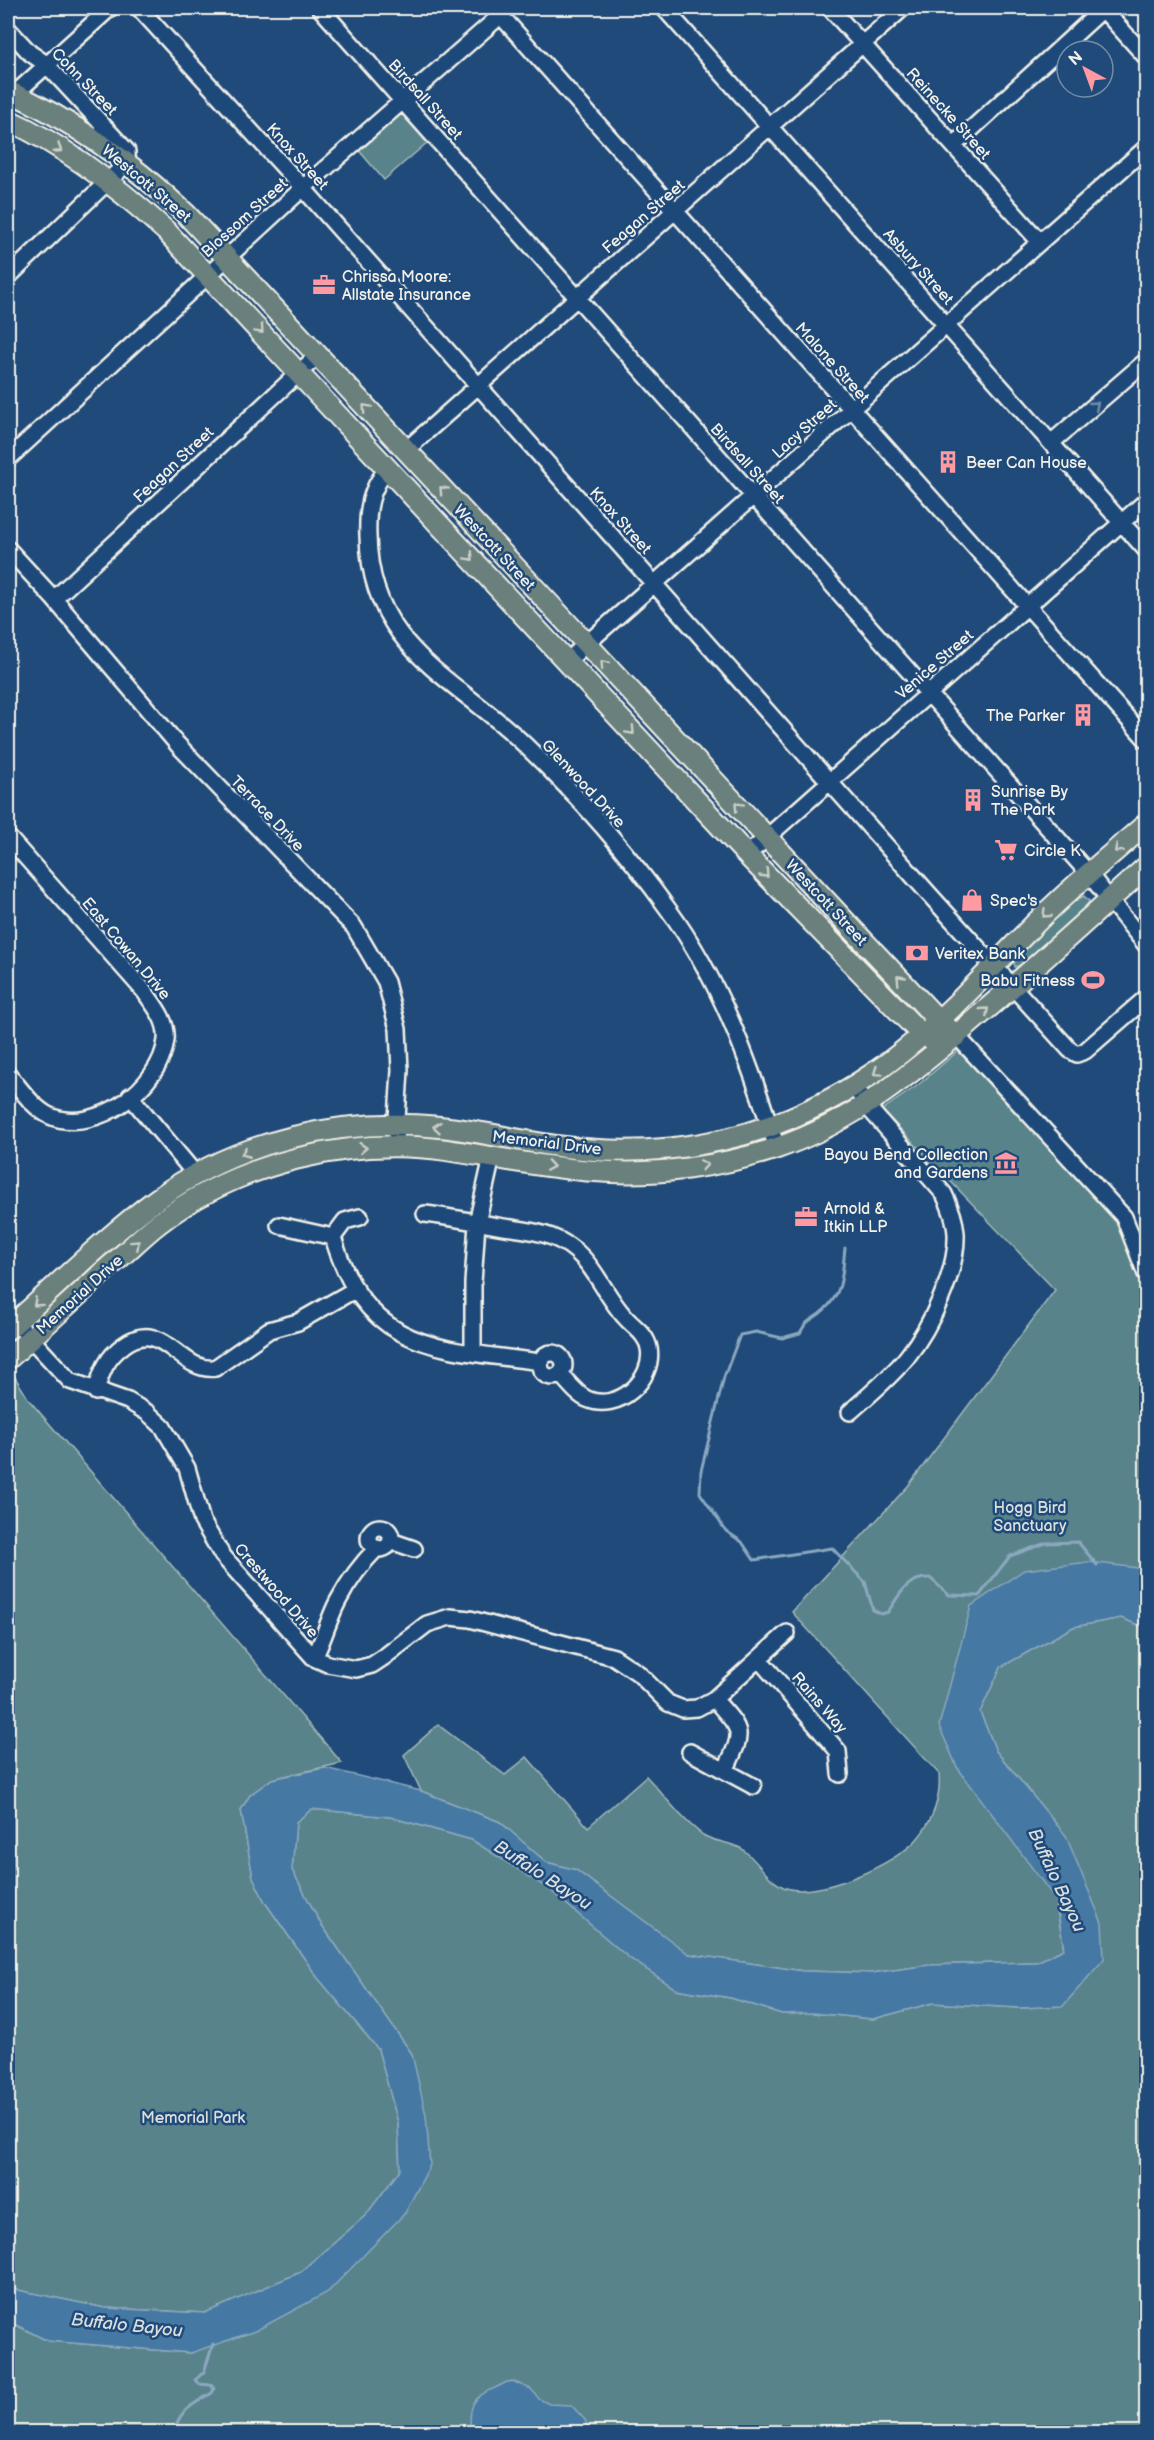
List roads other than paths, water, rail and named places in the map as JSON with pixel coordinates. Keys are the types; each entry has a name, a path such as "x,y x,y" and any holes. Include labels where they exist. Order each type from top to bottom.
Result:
{"main road":[{"name":"Westcott Street","path":"10,95 78,129 127,163 172,201 227,257 847,924 940,1022 957,1036"},
{"name":"Westcott Street","path":"8,120 27,129 109,182 166,231 747,855 923,1036"},
{"path":"388,468 406,450"},
{"name":"Memorial Drive","path":"10,1322 127,1222 160,1197 196,1175 267,1144 314,1132 396,1124 443,1127 600,1150 685,1146 720,1141 770,1126 810,1110 855,1087 940,1022 1023,935 1146,824"},
{"name":"Memorial Drive","path":"8,1359 161,1222 241,1177 275,1164 318,1153 395,1147 441,1149 561,1168 625,1172 678,1169 724,1162 777,1148 820,1130 866,1105 902,1081 957,1036 1146,867"},
{"path":"830,941 847,924"},
{"path":"923,1036 935,1040 957,1036"},
{"path":"314,1132 318,1153"},
{"path":"492,1157 494,1136"},
{"path":"625,1172 635,1161 669,1160 685,1146"},
{"path":"161,1222 167,1207 194,1190 196,1175"}],"street":[{"path":"10,95 110,8"},
{"name":"Knox Street","path":"139,8 303,188 830,783 1070,1050 1077,1054 1085,1051 1146,998"},
{"name":"Birdsall Street","path":"320,8 1089,874 1108,901 1146,945"},
{"name":"Asbury Street","path":"664,8 1146,550"},
{"name":"Reinecke Street","path":"830,8 1040,242"},
{"name":"Feagan Street","path":"406,450 903,8"},
{"path":"954,145 1102,8 1146,57"},
{"name":"Blossom Street","path":"8,459 208,274 403,101 501,10"},
{"name":"Malone Street","path":"501,10 676,211 1146,739"},
{"name":"Cohn Street","path":"8,29 30,53 46,64 127,151 127,163"},
{"name":"Lacy Street","path":"566,662 1146,148"},
{"path":"8,277 127,163"},
{"name":"Feagan Street","path":"54,599 317,356"},
{"path":"1051,443 1146,361"},
{"name":"Glenwood Drive","path":"388,468 371,492 368,551 373,582 393,625 434,671 496,718 526,746 635,864 670,910 718,991 742,1047 777,1148"},
{"name":"Venice Street","path":"747,855 1146,501"},
{"name":"Terrace Drive","path":"8,549 54,599 178,745 354,927 382,974 393,1002 398,1029 400,1070 395,1147"},
{"name":"East Cowan Drive","path":"8,837 158,1010 166,1039 159,1065 130,1096 108,1112 85,1121 67,1121 48,1115 32,1102 8,1074"},
{"name":"Westcott Street","path":"957,1036 1124,1217 1146,1274"},
{"path":"850,1412 906,1358 925,1331 950,1272 956,1235 952,1211 944,1194 866,1105 855,1087"},
{"path":"130,1096 196,1175"},
{"path":"473,1353 473,1283 477,1223 492,1157"},
{"path":"333,1237 338,1255 356,1289 388,1327 403,1336 420,1343 540,1362 546,1375 553,1377 560,1374 586,1399 610,1402 629,1393 644,1377 649,1363 649,1348 643,1334 625,1317 610,1298 600,1278 572,1247 551,1236 425,1215"},
{"path":"333,1237 345,1221 360,1217"},
{"path":"279,1225 333,1237"},
{"path":"96,1392 108,1360 123,1346 139,1336 149,1336 167,1344 195,1365 215,1368 269,1330 298,1322 356,1289"},
{"name":"Crestwood Drive","path":"10,1322 70,1381 96,1392 128,1401 148,1413 163,1427 187,1468 202,1521 222,1555 314,1658 328,1664 356,1669 372,1665 427,1624 450,1617 470,1619 614,1657 638,1673 676,1708 697,1708 714,1699 787,1634"},
{"path":"314,1658 338,1600 362,1563 384,1545 414,1549"},
{"name":"Rains Way","path":"759,1659 838,1751 840,1774"},
{"path":"714,1699 738,1727 740,1740 725,1771"},
{"path":"690,1752 753,1786"}],"water":[{"name":"Buffalo Bayou","path":"1089,1562 1146,1569 1146,1628 1121,1618 1073,1627 1001,1667 980,1712 996,1751 1066,1836 1102,1923 1104,1959 1063,2006 1020,2008 932,2003 873,2019 813,2013 782,2014 731,1998 676,1989 628,1957 549,1889 472,1840 390,1817 312,1809 296,1822 292,1870 321,1924 412,2054 426,2115 430,2165 405,2213 328,2292 255,2331 191,2353 48,2341 8,2321 8,2288 105,2308 205,2313 301,2272 366,2215 400,2170 398,2122 378,2049 318,1978 265,1902 253,1877 241,1810 250,1795 272,1779 325,1768 421,1791 500,1822 546,1862 576,1870 689,1954 803,1971 872,1973 930,1965 1037,1962 1064,1949 1056,1900 957,1767 939,1726 971,1606 1024,1570"},
{"path":"512,2381 531,2389 539,2399 549,2404 571,2405 585,2420 590,2432 471,2432 471,2410 477,2399 487,2391"}],"waterway":[{"path":"845,1248 839,1289 831,1303 808,1322 800,1333 782,1338 756,1332 740,1335 724,1377 701,1471 700,1493 726,1531 742,1542 754,1560 832,1548 865,1582 873,1610 881,1614 888,1612 904,1588 922,1578 930,1578 949,1595 979,1596 1010,1556 1046,1543 1078,1542 1097,1565"},
{"path":"175,2432 183,2413 212,2393 214,2389 211,2385 199,2384 195,2380 204,2372 213,2344"}],"place":[{"name":"Chrissa Moore: Allstate Insurance","path":"324,285"},
{"name":"Beer Can House","path":"948,462"},
{"name":"The Parker","path":"1083,715"},
{"name":"Sunrise By The Park","path":"973,800"},
{"name":"Circle K","path":"1006,850"},
{"name":"Spec's","path":"972,900"},
{"name":"Veritex Bank","path":"917,953"},
{"name":"Babu Fitness","path":"1093,980"},
{"name":"Bayou Bend Collection and Gardens","path":"1006,1163"},
{"name":"Arnold & Itkin LLP","path":"806,1217"}],"park label":[{"name":"Hogg Bird Sanctuary","path":"1030,1516"},
{"name":"Memorial Park","path":"193,2117"}]}
